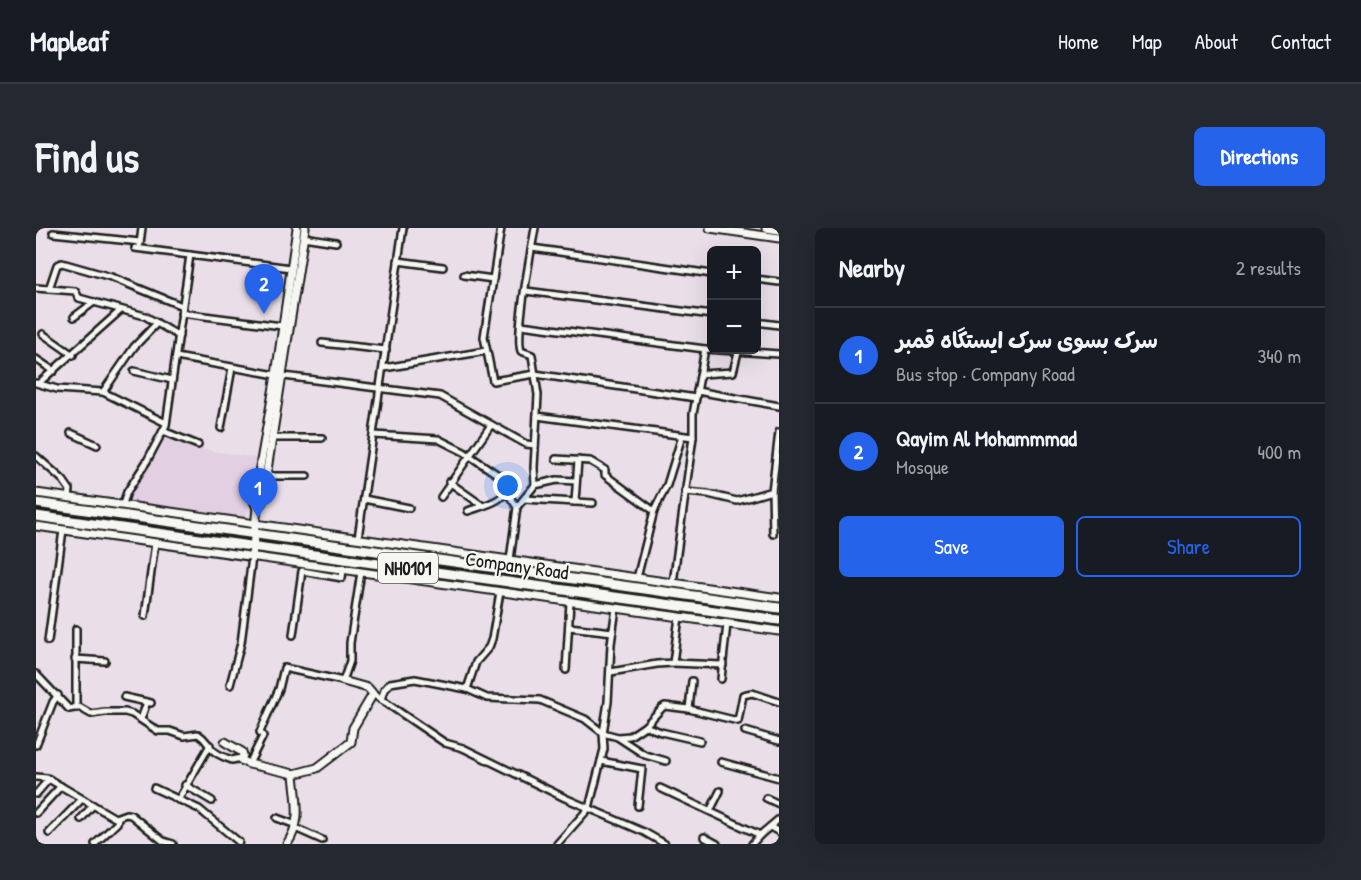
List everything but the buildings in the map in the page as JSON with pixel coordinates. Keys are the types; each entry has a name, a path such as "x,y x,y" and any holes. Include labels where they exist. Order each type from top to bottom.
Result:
{"highway":[{"name":"Company Road","path":"36,503 256,529 779,608"},
{"name":"Company Road","path":"36,516 779,620"}],"street":[{"path":"138,246 142,228"},
{"path":"257,508 262,502 272,438 282,326 297,228"},
{"path":"230,685 241,643 254,545 257,508 254,501 305,228"},
{"path":"358,538 403,228"},
{"path":"501,228 484,337 493,381 536,374 696,398"},
{"path":"510,560 517,507 535,485 538,395 536,374 532,355 521,351 520,347 535,228"},
{"path":"710,228 779,238"},
{"path":"766,228 779,230"},
{"path":"52,233 291,268"},
{"path":"303,237 336,242"},
{"path":"532,248 707,273"},
{"path":"123,504 127,492 147,461 166,423 190,255"},
{"path":"398,261 442,267"},
{"path":"49,289 57,265 62,263 111,277 182,310 282,326"},
{"path":"464,275 493,279"},
{"path":"761,280 779,282"},
{"path":"36,288 72,290 77,292 79,298 145,316 179,336"},
{"path":"526,291 707,314"},
{"path":"74,317 94,303"},
{"path":"38,383 73,355 121,310"},
{"path":"103,392 134,347 157,323"},
{"path":"761,323 779,325"},
{"path":"521,326 705,349 693,414 693,437 674,583"},
{"path":"43,334 73,355"},
{"path":"322,343 386,350"},
{"path":"384,368 486,351"},
{"path":"761,353 779,354"},
{"path":"701,374 733,372 738,354"},
{"path":"176,357 279,376 440,396 526,444 535,445"},
{"path":"36,359 54,370"},
{"path":"221,428 232,368"},
{"path":"134,371 172,380"},
{"path":"38,383 57,389 103,392 166,423"},
{"path":"698,391 779,404"},
{"path":"537,416 693,437"},
{"path":"441,497 491,425"},
{"path":"163,431 198,445"},
{"path":"71,432 97,445"},
{"path":"773,534 772,491 779,432"},
{"path":"374,435 438,439 469,455 510,483 506,491 495,501 468,511"},
{"path":"637,578 654,511 667,485 682,436"},
{"path":"272,438 322,438"},
{"path":"36,456 63,480 70,490 69,498"},
{"path":"556,459 590,461 605,470 605,475 654,511"},
{"path":"575,502 578,460"},
{"path":"266,476 307,476"},
{"path":"535,485 557,480 576,481"},
{"path":"450,482 483,506"},
{"path":"506,491 517,507"},
{"path":"685,492 708,494 737,501 772,491"},
{"path":"36,493 123,504 256,529 358,538 779,598"},
{"path":"364,499 409,508"},
{"path":"524,499 593,503"},
{"path":"36,526 779,631"},
{"path":"48,641 63,530"},
{"path":"145,616 155,543"},
{"path":"293,634 302,571 342,578 343,570"},
{"path":"343,681 350,661 361,572"},
{"path":"467,689 476,662 492,639 500,592"},
{"path":"566,670 570,602"},
{"path":"557,844 589,808 604,749 603,733 616,608"},
{"path":"673,663 679,617"},
{"path":"721,679 727,624"},
{"path":"569,627 613,632"},
{"path":"76,629 76,708"},
{"path":"75,659 105,661"},
{"path":"611,672 657,664 723,665"},
{"path":"249,764 262,736 260,732 279,689 284,668 368,688 381,700 445,742 463,748 644,832 665,844"},
{"path":"36,674 69,709 82,708 91,714 124,712 141,719 158,731 170,731 184,736 198,734 206,739 213,751 230,760 241,758"},
{"path":"381,700 384,690 390,683 415,679 467,689 491,699 540,700 585,719 603,733 618,737 645,755 666,761"},
{"path":"689,709 692,681"},
{"path":"618,737 630,735 645,726 662,708 689,709 738,721 743,695 752,693 779,702"},
{"path":"241,758 249,764 294,774 317,768 351,742 353,728 373,694"},
{"path":"36,745 53,702 58,696"},
{"path":"124,697 149,702 141,719"},
{"path":"645,726 700,741"},
{"path":"745,731 779,741"},
{"path":"225,742 242,752 241,758"},
{"path":"178,800 210,745"},
{"path":"601,761 642,769 638,806"},
{"path":"721,762 779,778"},
{"path":"287,844 296,826 299,808 294,774"},
{"path":"36,777 49,779 118,818"},
{"path":"36,794 49,779"},
{"path":"185,785 212,801"},
{"path":"36,813 61,786"},
{"path":"154,788 199,808 239,842"},
{"path":"660,788 760,835"},
{"path":"710,811 720,791"},
{"path":"766,798 779,804"},
{"path":"49,833 82,799"},
{"path":"81,819 93,805"},
{"path":"95,844 117,823 118,818 126,814 131,815 162,843 173,844"},
{"path":"277,818 322,840"},
{"path":"752,844 779,819"},
{"path":"770,827 779,832"},
{"path":"704,837 717,844"},
{"path":"103,838 109,844"}],"shaded area":[{"path":"164,433 206,450 257,458 246,518 120,503"}],"place":[{"name":"Qayim Al Mohammmad","path":"264,314"},
{"name":"سرک بسوی سرک ایستگاه قمبر","path":"258,518"}]}
